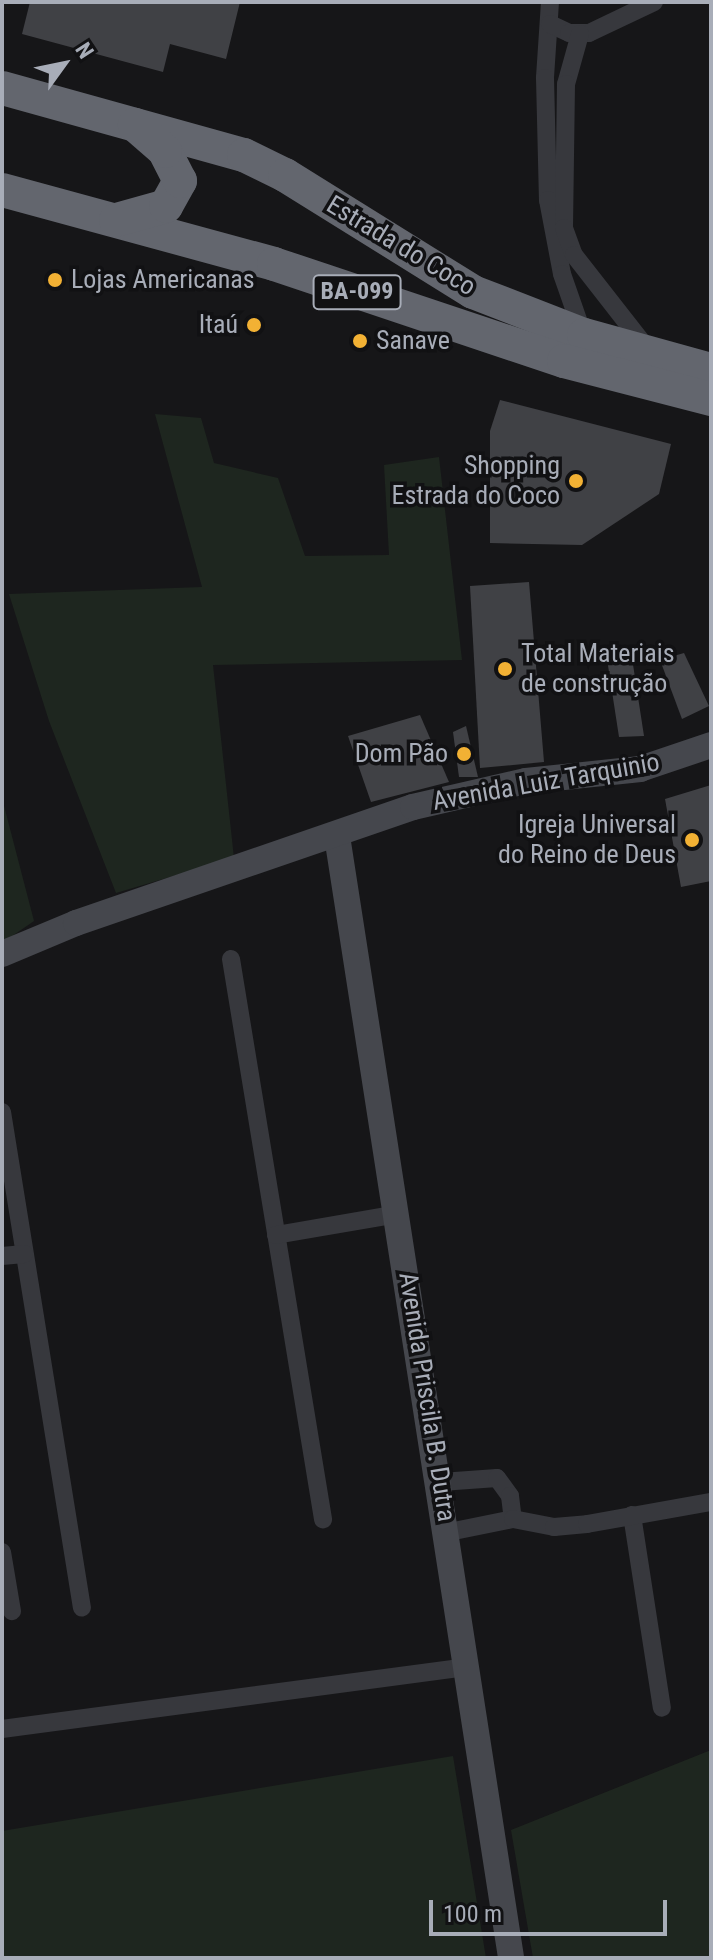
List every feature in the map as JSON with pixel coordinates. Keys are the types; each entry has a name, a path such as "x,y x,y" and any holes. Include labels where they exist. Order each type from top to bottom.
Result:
{"highway":[{"name":"Estrada do Coco","path":"2,88 129,120 244,155 285,175 424,266 473,292 584,335 707,365"},
{"path":"116,220 166,206 180,181 165,151 129,120"},
{"name":"Estrada do Coco","path":"2,190 274,264 564,361 711,399"}],"street":[{"path":"550,2 557,221 562,274 584,335"},
{"path":"550,24 580,34 654,2"},
{"path":"554,145 580,34"},
{"path":"557,221 574,255 651,353"},
{"name":"Avenida Luiz Tarquinio","path":"2,954 76,923 461,793 640,769 711,745"},
{"name":"Avenida Priscila B. Dutra","path":"337,836 449,1532 466,1667 511,1958"},
{"path":"231,959 323,1519"},
{"path":"2,1112 82,1608"},
{"path":"276,1235 397,1214"},
{"path":"2,1256 24,1254"},
{"path":"441,1482 497,1478 510,1496 513,1519"},
{"path":"449,1532 513,1519 554,1527 711,1502"},
{"path":"632,1515 662,1708"},
{"path":"2,1552 12,1611"},
{"path":"2,1729 466,1667"}],"shaded area":[{"path":"155,414 201,418 214,463 278,478 305,556 389,555 384,465 439,457 462,660 213,665 234,858 116,893 49,721 9,594 202,587"},
{"path":"2,798 34,921 2,943"},
{"path":"711,1750 711,1958 533,1958 511,1830"},
{"path":"453,1756 486,1958 2,1958 2,1831"}],"building":[{"path":"30,2 240,2 226,59 170,44 163,72 22,34"},
{"name":"Shopping Estrada do Coco","path":"500,400 671,444 659,494 582,545 490,543 490,431"},
{"name":"Total Materiais de construção","path":"529,582 544,762 480,768 470,586"},
{"path":"684,653 709,706 682,719 660,660"},
{"path":"632,658 644,736 619,737 607,659"},
{"path":"420,715 449,782 371,802 348,736"},
{"name":"Dom Pão","path":"466,726 478,777 459,777 453,732"},
{"name":"Igreja Universal do Reino de Deus","path":"711,785 711,881 681,887 665,799"}],"place":[{"name":"Lojas Americanas","path":"55,280"},
{"name":"Itaú","path":"254,325"},
{"name":"Sanave","path":"360,341"},
{"name":"Shopping Estrada do Coco","path":"576,481"},
{"name":"Total Materiais de construção","path":"505,669"},
{"name":"Dom Pão","path":"464,754"},
{"name":"Igreja Universal do Reino de Deus","path":"692,840"}]}
